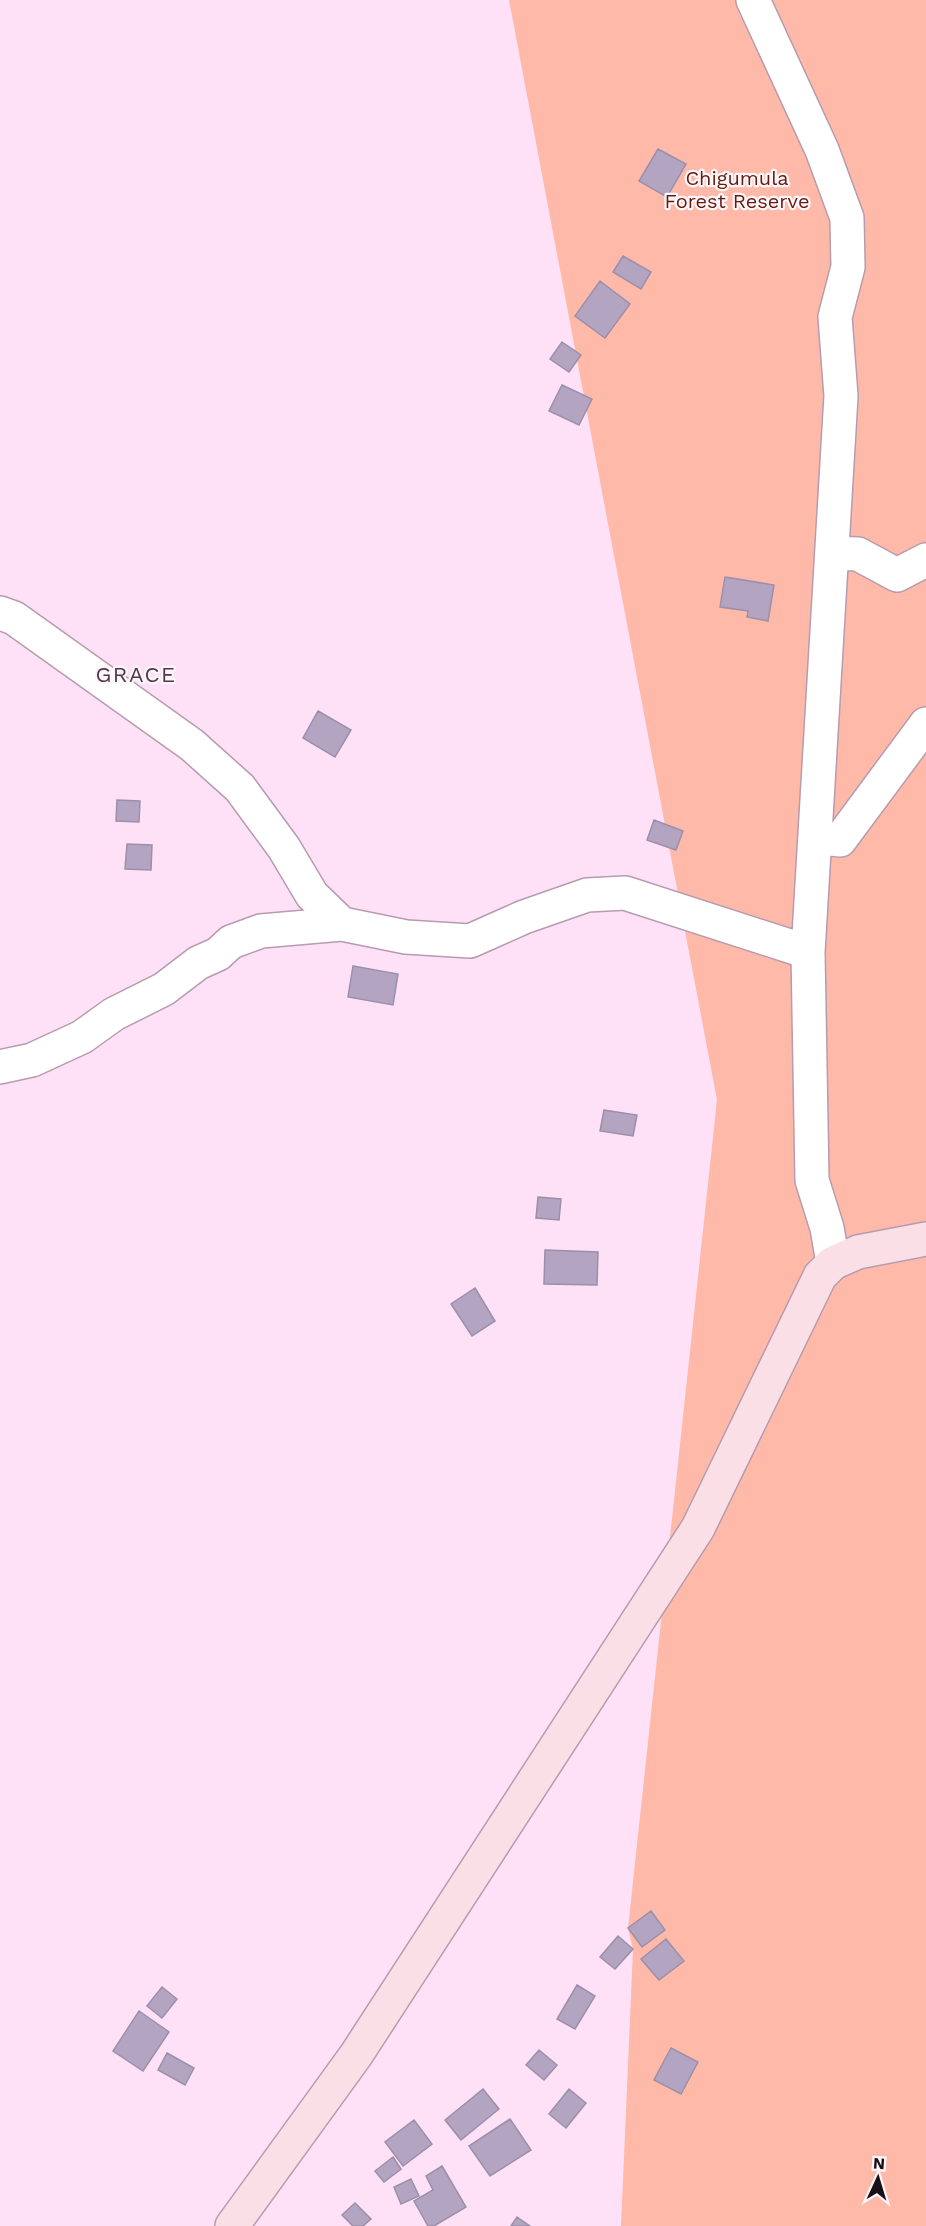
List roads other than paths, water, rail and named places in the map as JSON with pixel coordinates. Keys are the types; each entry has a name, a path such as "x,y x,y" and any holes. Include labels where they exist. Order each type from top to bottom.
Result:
{"street":[{"path":"753,0 822,150 847,218 848,267 835,317 842,396 808,952 812,1180 827,1228 833,1263"},
{"path":"832,553 858,554 897,575 926,560"},
{"path":"0,613 14,618 192,745 240,788 284,848 312,895 342,924"},
{"path":"815,837 840,840 926,724"},
{"path":"0,1067 32,1060 82,1037 114,1014 164,989 198,963 218,954 231,942 261,931 342,924 406,937 470,941 524,917 587,895 625,893 808,952"},
{"path":"232,2226 356,2055 698,1528 820,1276 833,1263 858,1252 926,1239"}],"district":[{"name":"GRACE","path":"136,674"}],"park label":[{"name":"Chigumula Forest Reserve","path":"737,190"}]}
